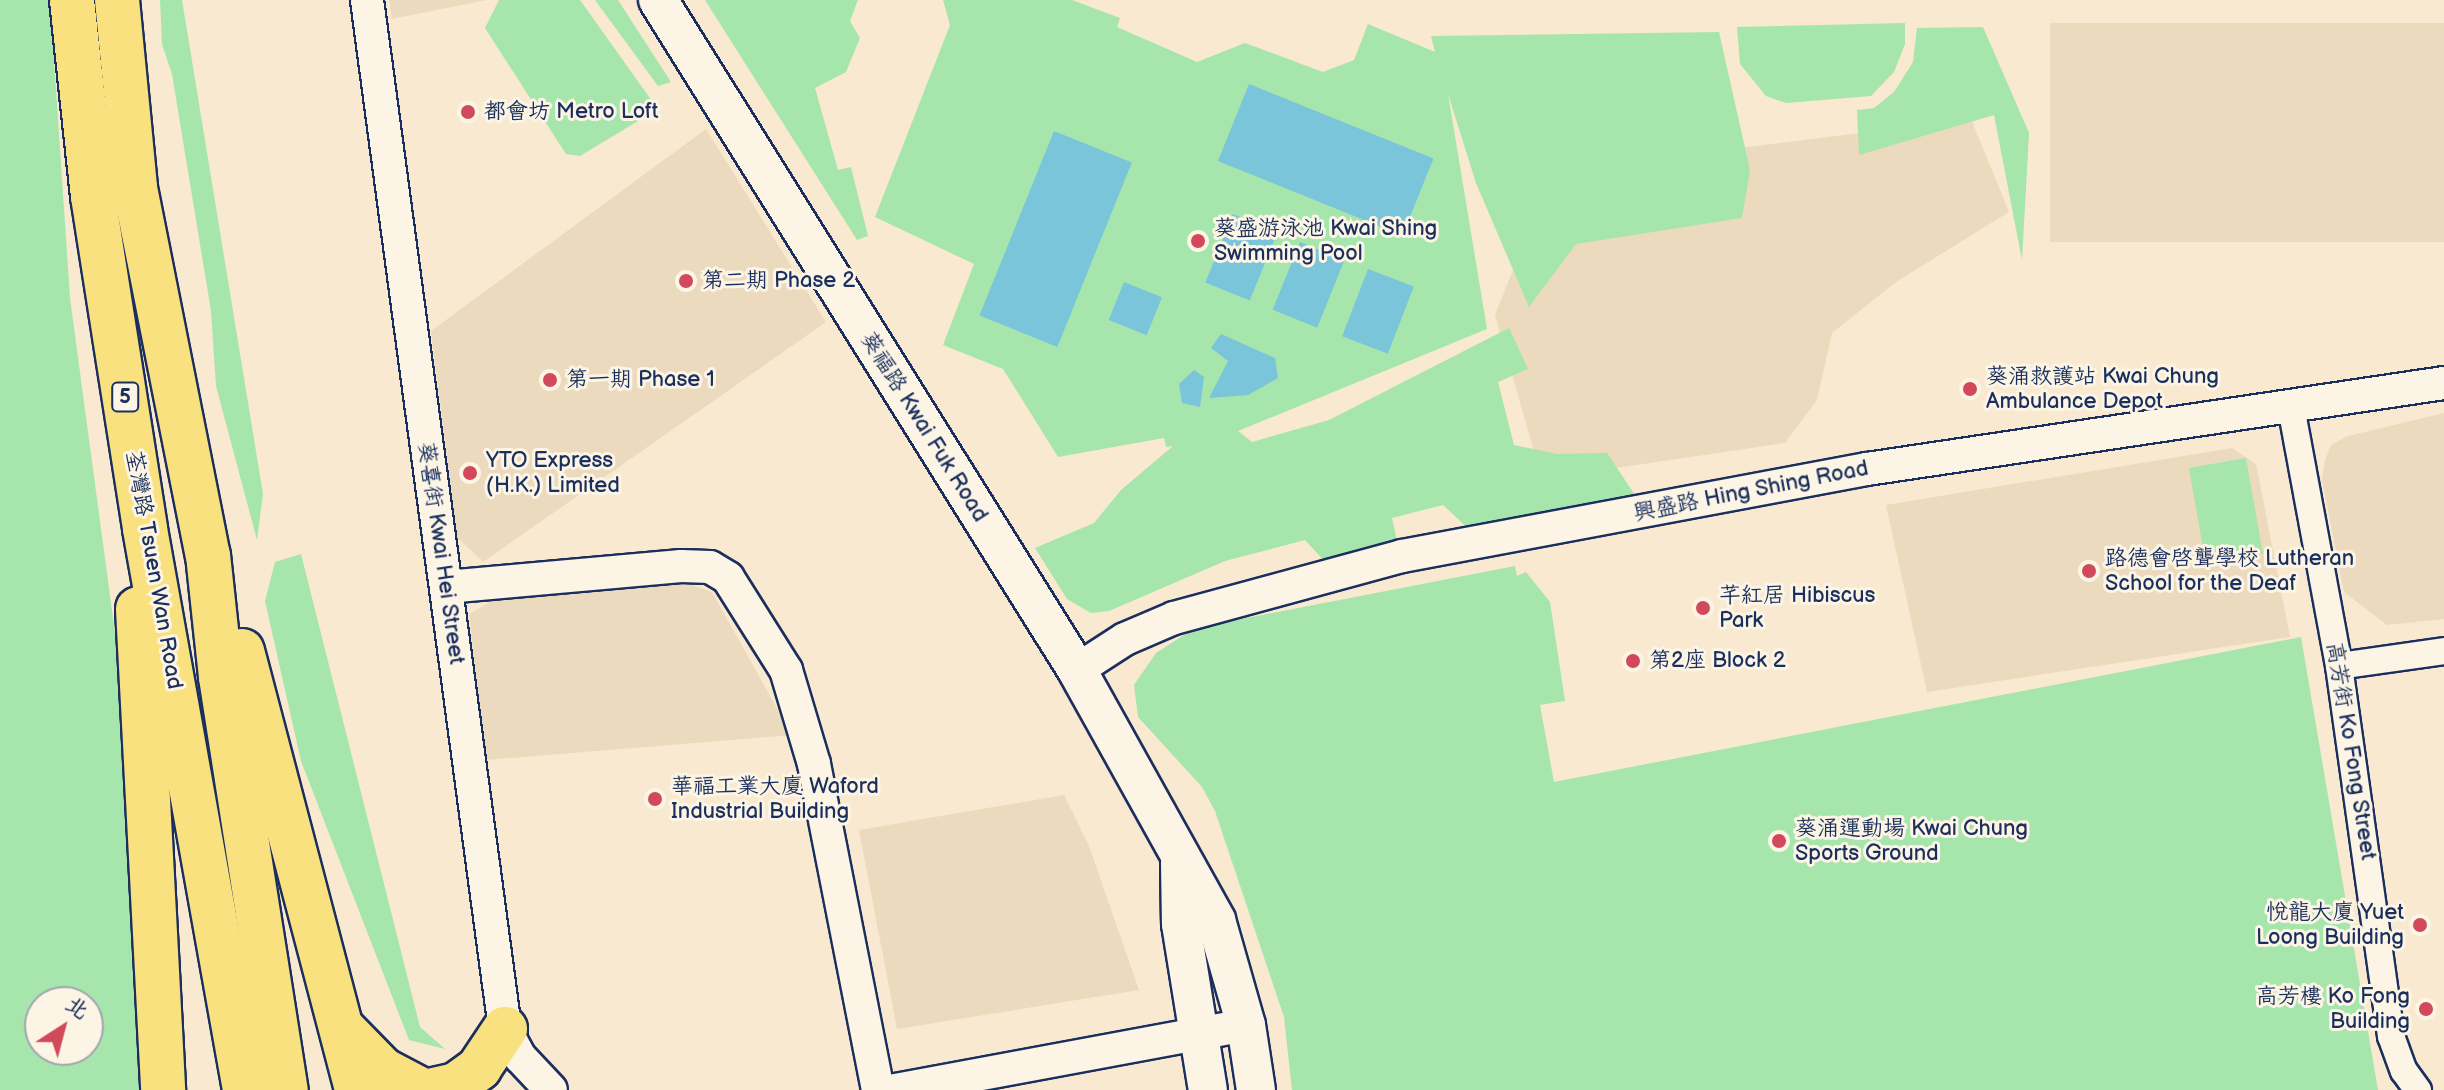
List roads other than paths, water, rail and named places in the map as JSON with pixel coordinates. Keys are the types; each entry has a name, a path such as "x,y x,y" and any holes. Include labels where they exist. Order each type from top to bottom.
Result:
{"highway":[{"name":"荃灣路 Tsuen Wan Road","path":"72,0 93,196 145,529 245,1090"},
{"name":"5","path":"117,0 135,188 208,555 221,677 286,1090"},
{"path":"145,529 138,590 140,699 163,1090"},
{"path":"208,555 248,672 344,1030 357,1090"},
{"path":"434,1090 456,1085 479,1068 505,1029"},
{"path":"344,1030 383,1070 421,1090"}],"main road":[{"name":"葵福路 Kwai Fuk Road","path":"658,0 1077,670 1216,920 1246,1025 1256,1090"},
{"name":"葵福路 Kwai Fuk Road","path":"1180,860 1181,924 1208,1090"}],"street":[{"name":"葵喜街 Kwai Hei Street","path":"367,0 505,1029 520,1057 551,1090"},
{"name":"興盛路 Hing Shing Road","path":"1077,670 1125,639 1174,618 1402,556 1867,469 2444,383"},
{"name":"高芳街 Ko Fong Street","path":"2291,407 2339,666 2391,1036 2404,1071 2418,1090"},
{"path":"446,587 681,566 710,567 728,578 786,670 814,764 878,1090"},
{"path":"2339,666 2444,651"},
{"path":"895,1090 1246,1025"}],"water":[{"path":"1249,84 1434,159 1402,236 1218,161"},
{"path":"1054,131 1132,162 1057,347 979,316"},
{"path":"1233,214 1278,232 1250,301 1205,283"},
{"path":"1300,242 1345,260 1317,328 1273,310"},
{"path":"1368,269 1414,287 1388,354 1342,336"},
{"path":"1124,282 1162,297 1147,335 1109,320"},
{"path":"1221,334 1275,358 1278,378 1248,395 1209,398 1228,361 1211,348"},
{"path":"1194,370 1204,377 1200,407 1182,403 1179,384"}],"place":[{"name":"都會坊 Metro Loft","path":"468,112"},
{"name":"葵盛游泳池 Kwai Shing Swimming Pool","path":"1198,241"},
{"name":"第二期 Phase 2","path":"686,281"},
{"name":"第一期 Phase 1","path":"550,380"},
{"name":"葵涌救護站 Kwai Chung Ambulance Depot","path":"1970,389"},
{"name":"YTO Express (H.K.) Limited","path":"470,473"},
{"name":"路德會啓聾學校 Lutheran School for the Deaf","path":"2089,571"},
{"name":"芊紅居 Hibiscus Park","path":"1703,608"},
{"name":"第2座 Block 2","path":"1633,661"},
{"name":"華福工業大廈 Waford Industrial Building","path":"655,799"},
{"name":"葵涌運動場 Kwai Chung Sports Ground","path":"1779,841"},
{"name":"悅龍大廈 Yuet Loong Building","path":"2420,925"},
{"name":"高芳樓 Ko Fong Building","path":"2426,1009"}]}
